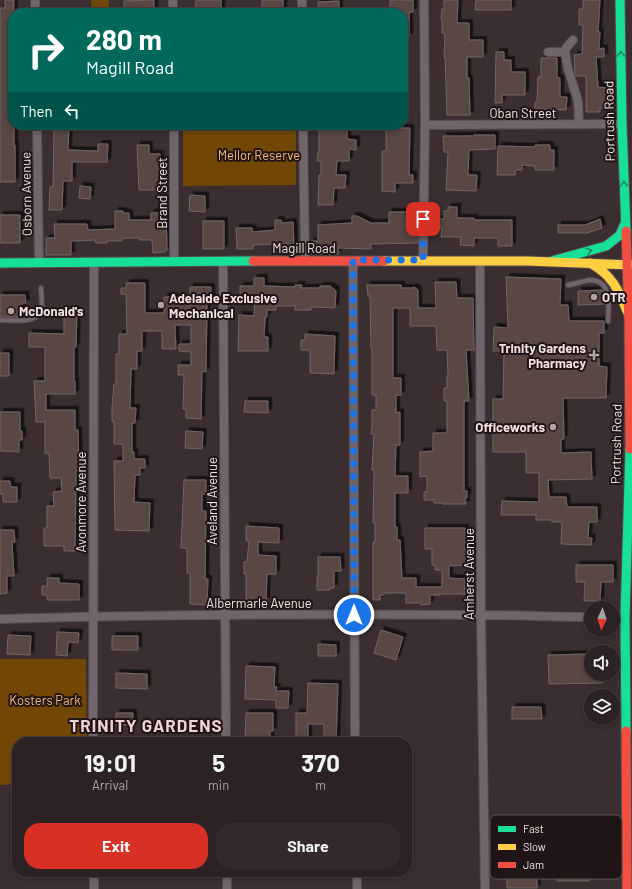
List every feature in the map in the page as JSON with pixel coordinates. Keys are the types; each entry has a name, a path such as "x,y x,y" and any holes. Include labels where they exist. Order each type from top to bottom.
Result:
{"main road":[{"name":"Portrush Road","path":"620,0 625,223 630,265 630,443 625,617 629,831 627,889"},
{"path":"552,261 606,246 620,235 625,223"},
{"name":"Magill Road","path":"0,263 480,260 587,262 630,265"},
{"path":"587,262 608,274 617,287 629,316"},
{"path":"632,607 625,617 630,621 632,628"}],"street":[{"path":"423,260 425,125 424,0"},
{"path":"573,40 566,48 565,52 568,69 578,101 579,124"},
{"path":"548,52 565,52"},
{"name":"Oban Street","path":"425,125 622,124"},
{"name":"Osborn Avenue","path":"37,130 39,263"},
{"name":"Brand Street","path":"174,130 174,261"},
{"path":"303,130 305,260"},
{"path":"353,260 355,737"},
{"name":"Amherst Avenue","path":"480,260 481,615 485,889"},
{"name":"Aveland Avenue","path":"223,261 226,737"},
{"name":"Avonmore Avenue","path":"93,737 92,616 94,262"},
{"name":"Albermarle Avenue","path":"0,619 92,616 354,615 584,617"},
{"path":"620,617 625,617"},
{"path":"94,877 94,889"},
{"path":"227,877 227,889"},
{"path":"356,877 357,889"}],"lane":[{"path":"568,285 590,280 598,282 605,288 609,301 608,321"},
{"path":"0,320 30,320 37,317 41,311 41,288"}],"green space":[{"path":"91,0 109,0 109,8 92,8"},
{"name":"Mellor Reserve","path":"183,130 296,130 296,185 183,186"},
{"name":"Kosters Park","path":"0,659 86,659 87,737 12,737 12,784 0,785"}],"building":[{"path":"5,0 14,0 14,8 8,8 8,130 14,130 15,182 0,182 0,8 5,8"},
{"path":"154,0 154,8 124,8 124,1"},
{"path":"196,0 221,0 221,8 195,8"},
{"path":"262,0 283,0 283,8 262,8"},
{"path":"390,0 413,0 413,12 409,12 409,37 408,8 390,8"},
{"path":"444,0 458,0 457,23 469,23 469,40 483,40 483,57 467,57 470,115 447,115 444,57 445,37 444,33 442,33 441,19 442,9 444,9"},
{"path":"476,0 511,0 511,10 475,10"},
{"path":"583,0 600,0 598,32 600,32 599,49 604,48 604,57 596,57 598,87 608,88 607,108 600,108 600,112 586,112 586,76 576,76 575,72 574,55 582,54 583,25 579,25 579,9 583,9"},
{"path":"339,1 339,8 318,8 318,2"},
{"path":"496,52 504,52 504,60 511,60 511,72 525,72 525,95 502,95 502,103 495,103"},
{"path":"541,58 557,58 557,78 560,78 560,97 567,97 566,110 535,109 535,102 537,102 538,77 541,77"},
{"path":"408,128 410,128 409,175 413,175 413,183 395,183 395,192 382,191 382,151 386,151 386,130 408,130"},
{"path":"54,130 69,130 68,150 98,151 98,144 108,144 107,162 72,162 72,181 63,181 62,210 49,210 50,187 53,187"},
{"path":"319,130 347,130 347,139 356,140 356,150 349,149 349,161 337,161 336,175 346,175 345,188 334,188 333,205 318,205 319,175 321,175 321,161 317,161 319,152"},
{"path":"495,135 495,149 469,150 468,175 477,175 476,191 446,190 448,152 444,152 443,136"},
{"path":"137,145 149,145 149,154 160,154 161,190 139,190"},
{"path":"535,145 550,145 550,150 554,150 554,170 535,170 535,166 522,165 522,170 516,170 515,175 497,175 498,146 535,147"},
{"path":"80,186 91,187 90,199 79,198"},
{"path":"190,195 205,196 205,212 189,211"},
{"path":"448,207 457,207 457,218 474,218 474,220 512,220 512,246 498,246 498,238 474,238 474,246 460,245 461,237 441,237 442,228 438,228 438,219 444,219 444,211 448,211"},
{"path":"115,211 129,213 129,220 151,220 151,213 166,212 167,250 165,252 153,253 152,240 122,238 122,241 107,241 107,243 96,243 95,240 71,241 71,255 46,255 46,238 55,238 54,224 87,224 88,230 115,229"},
{"path":"389,212 418,212 418,243 371,244 371,249 338,248 338,254 312,254 311,241 318,241 318,225 352,223 352,216 357,216 371,223 389,223"},
{"path":"0,215 20,215 20,243 0,243"},
{"path":"600,219 602,228 587,233 558,233 558,225 585,225"},
{"path":"275,220 281,220 281,223 293,222 294,248 275,249 275,244 253,245 253,249 237,249 236,228 252,228 253,232 275,230"},
{"path":"203,221 224,221 224,249 203,249"},
{"path":"506,277 561,279 560,305 568,305 569,321 604,321 604,333 599,333 599,366 607,367 606,398 563,398 564,439 561,439 561,453 591,452 592,479 548,480 549,497 566,497 567,507 597,507 597,522 589,522 588,538 592,538 591,545 561,544 562,522 552,522 552,520 536,520 536,515 501,515 502,501 539,502 539,473 526,473 526,452 493,452 493,399 503,399 504,351 493,351 494,327 508,328"},
{"path":"254,278 264,278 264,286 295,287 295,285 302,285 301,288 320,288 320,286 330,286 336,291 335,308 311,307 311,310 295,310 295,306 276,306 276,310 267,310 267,317 265,317 264,337 268,337 268,351 238,351 239,315 254,316 255,299 240,300 240,286 254,286"},
{"path":"435,282 456,282 457,298 473,298 474,350 466,350 469,401 464,401 464,491 467,491 467,498 465,498 466,504 442,504 434,503 434,500 424,500 424,492 427,492 427,476 420,477 420,452 433,451 433,433 447,433 447,401 444,401 444,388 447,388 448,376 447,350 437,350 436,326 410,326 410,308 393,308 393,378 401,378 401,395 396,395 396,413 400,412 400,445 396,445 395,476 408,476 408,493 395,493 395,527 397,527 397,540 400,540 402,578 416,578 416,587 442,587 442,570 435,570 435,565 432,565 432,549 425,549 425,528 465,528 466,565 449,566 449,578 465,579 465,594 430,595 430,604 421,605 421,603 406,603 406,593 384,593 384,595 380,595 380,600 373,600 373,542 375,542 375,523 373,523 374,470 372,470 374,434 371,434 372,410 376,410 376,395 372,395 370,296 368,296 367,285 401,285 401,288 414,287 418,290 418,308 436,308"},
{"path":"126,283 145,283 145,313 164,313 164,297 190,299 190,287 211,287 211,304 207,304 206,372 202,371 201,419 186,418 186,409 183,409 184,375 178,375 178,365 191,365 191,352 179,351 179,344 191,344 191,325 175,325 176,349 162,349 162,331 142,331 142,351 137,351 137,369 131,369 130,408 136,408 135,423 132,423 132,452 134,452 134,459 145,459 145,468 140,468 140,475 135,475 134,502 150,503 149,531 115,530 114,461 123,461 123,444 114,444 114,422 112,422 112,408 114,384 116,384 116,354 119,354 119,334 127,334 126,294 121,294 121,288 126,288"},
{"name":"OTR","path":"602,290 605,304 578,305 578,291"},
{"name":"McDonald's","path":"0,295 25,295 26,303 22,303 22,317 0,317"},
{"path":"64,311 77,311 76,347 74,347 75,394 46,394 46,410 75,410 75,430 78,430 79,471 76,471 75,551 64,551 64,546 44,546 44,528 47,528 47,506 54,506 53,492 62,491 61,478 50,478 49,453 45,454 45,422 36,422 34,381 45,381 45,347 29,347 29,333 64,334"},
{"path":"305,334 335,336 334,374 310,373 310,350 301,350 301,340 305,340"},
{"path":"0,353 9,353 9,376 0,376"},
{"path":"245,401 268,401 268,413 244,412"},
{"path":"0,412 20,412 20,431 22,431 22,440 19,440 19,452 0,451"},
{"path":"186,431 203,432 202,449 185,448"},
{"path":"184,480 206,480 206,494 202,494 202,511 206,511 205,579 208,579 207,605 190,604 190,573 187,573 187,548 181,548"},
{"path":"0,481 10,481 11,487 17,487 17,502 3,502 3,494 0,494"},
{"path":"246,526 279,528 279,543 258,542 258,555 276,556 276,574 267,574 266,601 246,600 246,574 244,574 244,562 247,562 249,541 246,541"},
{"path":"0,530 14,530 15,542 12,542 14,576 7,576 7,593 0,594"},
{"path":"318,557 340,557 341,571 334,571 334,588 330,588 330,590 317,590"},
{"path":"576,565 613,565 613,582 601,582 600,601 584,601 585,582 576,582"},
{"path":"47,578 59,578 59,583 79,584 79,600 47,600 47,595 42,595 42,586 47,586"},
{"path":"381,630 403,637 396,660 374,653"},
{"path":"57,632 79,633 78,643 68,642 67,656 56,655"},
{"path":"8,635 31,636 30,655 7,654"},
{"path":"112,636 138,636 138,650 112,650"},
{"path":"318,644 336,645 336,656 318,656"},
{"path":"584,654 584,681 603,681 603,683 549,684 548,655"},
{"path":"246,666 275,667 274,687 277,687 276,691 289,691 288,708 276,708 276,700 245,699"},
{"path":"116,673 147,674 147,689 116,688"},
{"path":"308,683 338,684 336,737 324,737 324,724 308,724 308,737 296,737 296,713 307,713"},
{"path":"512,707 541,707 542,719 512,719"},
{"path":"116,713 133,713 133,725 116,725"},
{"path":"246,713 273,713 273,731 270,731 270,737 245,737"},
{"path":"507,879 537,879 537,888 507,888"},
{"path":"557,879 589,879 589,881 557,881"}],"traffic: fast":[{"path":"620,0 622,124 626,231"},
{"path":"552,261 606,246 620,235 625,223"},
{"path":"0,263 253,261"},
{"path":"626,731 625,617 630,449"}],"traffic: slow":[{"path":"384,261 527,261 632,265"},
{"path":"590,263 604,272 613,283 621,296 627,311"}],"traffic: jam":[{"path":"626,231 629,322 630,449"},
{"path":"253,261 384,261"},
{"path":"626,731 627,889"}],"place":[{"name":"OTR","path":"594,297"},
{"name":"Adelaide Exclusive Mechanical","path":"161,305"},
{"name":"McDonald's","path":"11,311"},
{"name":"Trinity Gardens Pharmacy","path":"594,355"},
{"name":"Officeworks","path":"553,427"}],"district":[{"name":"TRINITY GARDENS","path":"146,725"}],"route":[{"path":"354,615 353,260 423,260 423,219"}]}
